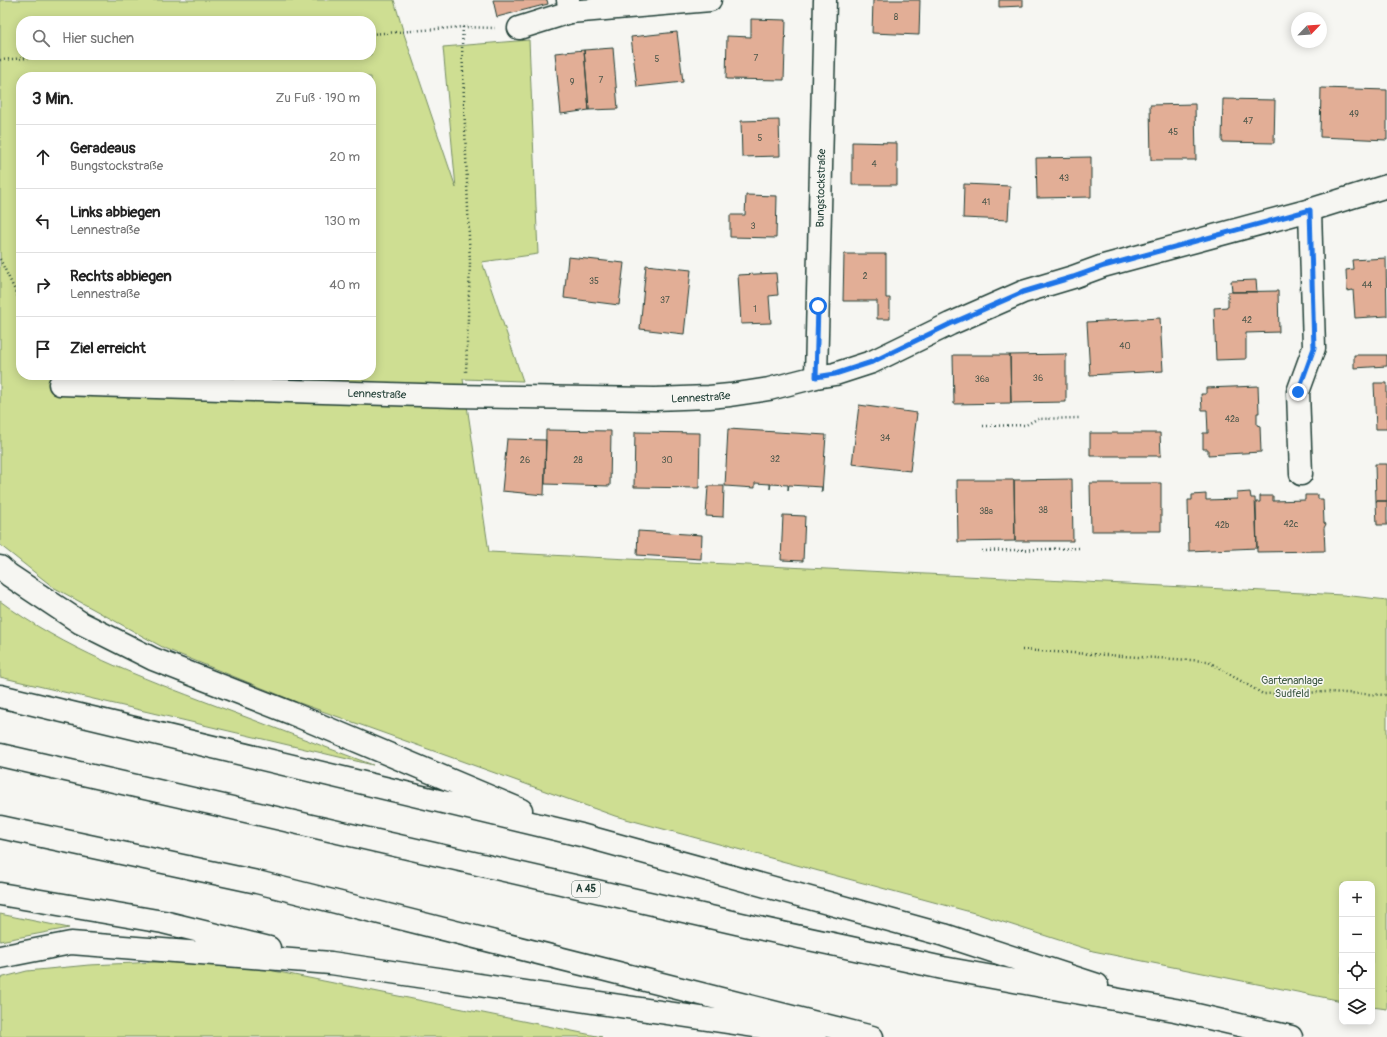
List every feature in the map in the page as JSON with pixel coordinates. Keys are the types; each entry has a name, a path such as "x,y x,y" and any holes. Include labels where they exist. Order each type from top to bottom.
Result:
{"main road":[{"path":"519,28 569,6 710,0"},
{"name":"Bungstockstraße","path":"816,377 825,0"},
{"name":"Lennestraße","path":"60,384 465,396 655,399 710,397 769,389 816,377 835,374 872,362 950,324 1023,292 1104,266 1310,210 1387,186"},
{"path":"1301,474 1298,392 1314,348 1310,210"},
{"path":"0,567 9,575 81,623 153,659 292,713 581,835"},
{"path":"0,696 581,835 944,934 1175,1010"},
{"name":"A 45","path":"0,755 761,929 943,968 1175,1010 1291,1037"},
{"path":"0,827 257,882 872,1037"},
{"path":"0,894 163,922 331,963"},
{"path":"0,957 71,943 331,963 826,1037"}],"path":[{"path":"376,34 463,27 519,28"},
{"path":"463,27 462,46 470,264 465,396"},
{"path":"0,60 16,59"},
{"path":"0,259 16,293"},
{"path":"983,426 1026,425 1037,419 1079,418"},
{"path":"982,551 1080,548"},
{"path":"1022,650 1207,662 1263,694 1327,692 1387,695"}],"green space":[{"name":"Gartenanlage Sudfeld","path":"0,0 394,0 456,188 443,47 529,40 538,254 482,262 523,381 463,379 489,552 1343,595 1387,600 1387,1009 1375,1007 1375,881 1339,881 1339,1000 1093,951 978,914 615,816 294,701 166,649 53,587 0,545"},
{"path":"0,601 50,634 103,660 158,684 373,765 0,677"},
{"path":"0,914 69,928 0,941"},
{"path":"158,962 249,966 602,1037 0,1037 0,978 27,971 89,965"}],"building":[{"path":"493,0 547,0 548,4 497,17"},
{"path":"873,0 920,0 919,35 872,33"},
{"path":"999,0 1023,0 1023,6 999,7"},
{"path":"751,19 786,20 784,80 726,79 727,36 751,37"},
{"path":"677,32 683,82 637,87 631,37"},
{"path":"613,48 618,109 589,110 584,50"},
{"path":"584,50 589,110 561,114 555,53"},
{"path":"1321,88 1387,90 1387,140 1320,137"},
{"path":"1223,99 1275,100 1274,143 1222,142"},
{"path":"1195,104 1196,160 1151,160 1150,105"},
{"path":"779,120 780,156 742,157 741,121"},
{"path":"852,142 897,143 897,185 852,185"},
{"path":"1091,157 1091,197 1037,198 1036,158"},
{"path":"964,184 1010,186 1008,220 963,218"},
{"path":"746,195 777,196 776,238 730,237 730,215 745,215"},
{"path":"844,254 886,254 886,298 890,298 890,319 877,319 877,301 843,301"},
{"path":"568,257 624,263 619,305 564,298"},
{"path":"1386,258 1387,316 1355,318 1353,290 1347,291 1346,270 1353,269 1352,260"},
{"path":"646,265 691,270 684,334 640,329"},
{"path":"776,273 778,295 769,296 771,323 741,324 738,275"},
{"path":"1256,280 1257,292 1232,292 1231,281"},
{"path":"1278,291 1279,332 1246,333 1246,359 1216,360 1214,308 1228,307 1228,292"},
{"path":"1160,318 1163,371 1090,375 1087,322"},
{"path":"1066,354 1066,402 1011,403 1010,355"},
{"path":"953,355 1010,355 1011,403 954,404"},
{"path":"1354,355 1387,355 1387,366 1354,368"},
{"path":"1374,383 1387,383 1387,429 1376,429"},
{"path":"1258,386 1259,413 1257,413 1257,425 1260,426 1261,452 1208,455 1208,449 1203,449 1203,433 1208,433 1207,410 1202,410 1201,394 1206,394 1206,388"},
{"path":"859,405 917,413 910,471 852,464"},
{"path":"728,429 826,435 822,492 822,487 789,485 788,490 788,485 771,484 770,489 770,484 755,483 755,488 725,486"},
{"path":"546,430 611,431 610,486 545,484"},
{"path":"635,432 700,433 699,488 634,487"},
{"path":"1090,433 1160,433 1161,456 1090,456"},
{"path":"507,439 546,440 544,495 502,491"},
{"path":"1375,464 1387,464 1387,501 1376,501"},
{"path":"1072,479 1073,541 1015,541 1014,480"},
{"path":"957,480 1014,480 1015,541 958,542"},
{"path":"1090,483 1161,483 1161,531 1091,531"},
{"path":"708,486 724,486 723,517 706,516"},
{"path":"1250,492 1251,498 1255,498 1257,548 1189,551 1188,500 1192,500 1192,495 1206,494 1206,500 1237,499 1237,493"},
{"path":"1305,495 1318,495 1318,499 1323,499 1324,523 1326,524 1324,528 1325,551 1257,552 1256,502 1260,502 1260,496 1273,496 1273,501 1305,500"},
{"path":"1376,501 1387,501 1387,525 1377,525"},
{"path":"783,515 805,516 803,561 781,560"},
{"path":"638,531 702,535 701,559 637,555"}],"route":[{"path":"818,306 816,377 835,374 872,362 950,324 1023,292 1104,266 1310,210 1314,348 1298,392"}]}
